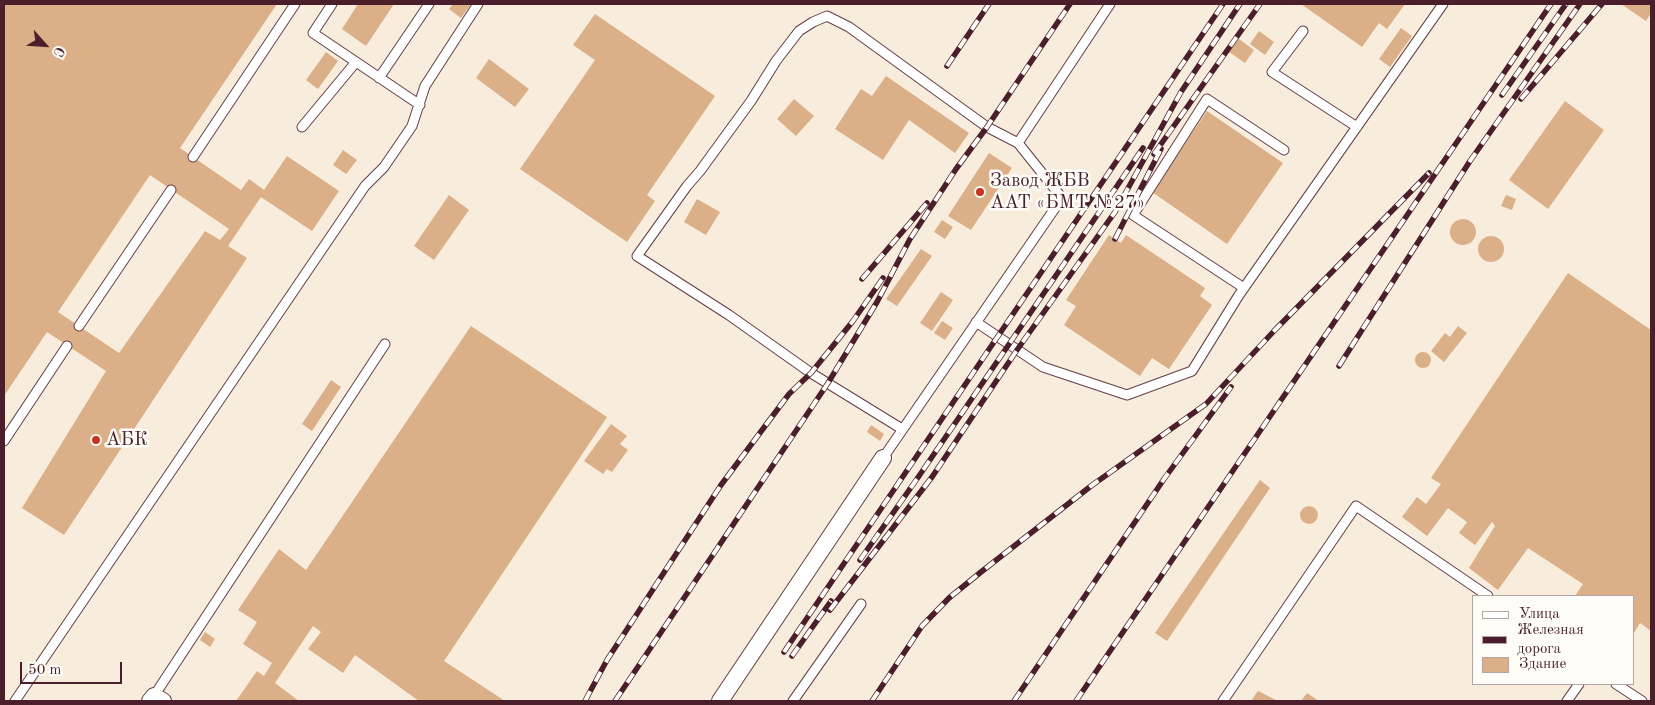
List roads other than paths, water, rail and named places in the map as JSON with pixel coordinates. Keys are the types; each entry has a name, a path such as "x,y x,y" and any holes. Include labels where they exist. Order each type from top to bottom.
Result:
{"street":[{"path":"720,701 883,458"}],"lane":[{"path":"193,157 295,4"},
{"path":"332,4 314,33 420,105"},
{"path":"379,78 429,4"},
{"path":"15,701 365,186 384,167 412,126 425,86 478,4"},
{"path":"1018,143 1110,4"},
{"path":"976,322 1043,367 1127,395 1192,371 1244,288 1444,4"},
{"path":"883,458 1062,198 1018,143 987,127 849,28 827,16 799,31 776,61 752,101 700,171 686,186 637,256 729,315 811,373 902,430"},
{"path":"1302,31 1272,72 1357,127"},
{"path":"302,127 356,62"},
{"path":"1244,288 1133,215 1207,99 1284,150"},
{"path":"79,326 171,190"},
{"path":"156,699 385,344"},
{"path":"4,441 67,346"},
{"path":"1223,701 1356,506 1487,595"},
{"path":"793,701 861,604"},
{"path":"1567,701 1578,685"},
{"path":"1618,685 1642,701"}],"railway":[{"path":"947,66 989,4"},
{"path":"615,701 828,383 877,302 910,239 1070,4"},
{"path":"784,652 1223,4"},
{"path":"830,610 932,477 1017,350 1115,212 1181,92 1240,4"},
{"path":"1154,154 1260,4"},
{"path":"1076,701 1551,4"},
{"path":"1502,95 1566,4"},
{"path":"1339,366 1470,161 1580,4"},
{"path":"1521,99 1602,4"},
{"path":"860,560 1143,148"},
{"path":"1115,239 1161,149"},
{"path":"872,701 922,626 949,598 1091,486 1206,404 1274,331 1429,173"},
{"path":"862,279 927,203"},
{"path":"585,701 607,660 721,485 789,394 811,373 853,321 883,278"},
{"path":"1014,701 1164,479 1231,387"},
{"path":"792,656 831,601"}],"place":[{"name":"Завод ЖБВ ААТ «БМТ №27»","path":"980,192"},
{"name":"АБК","path":"96,440"}]}
